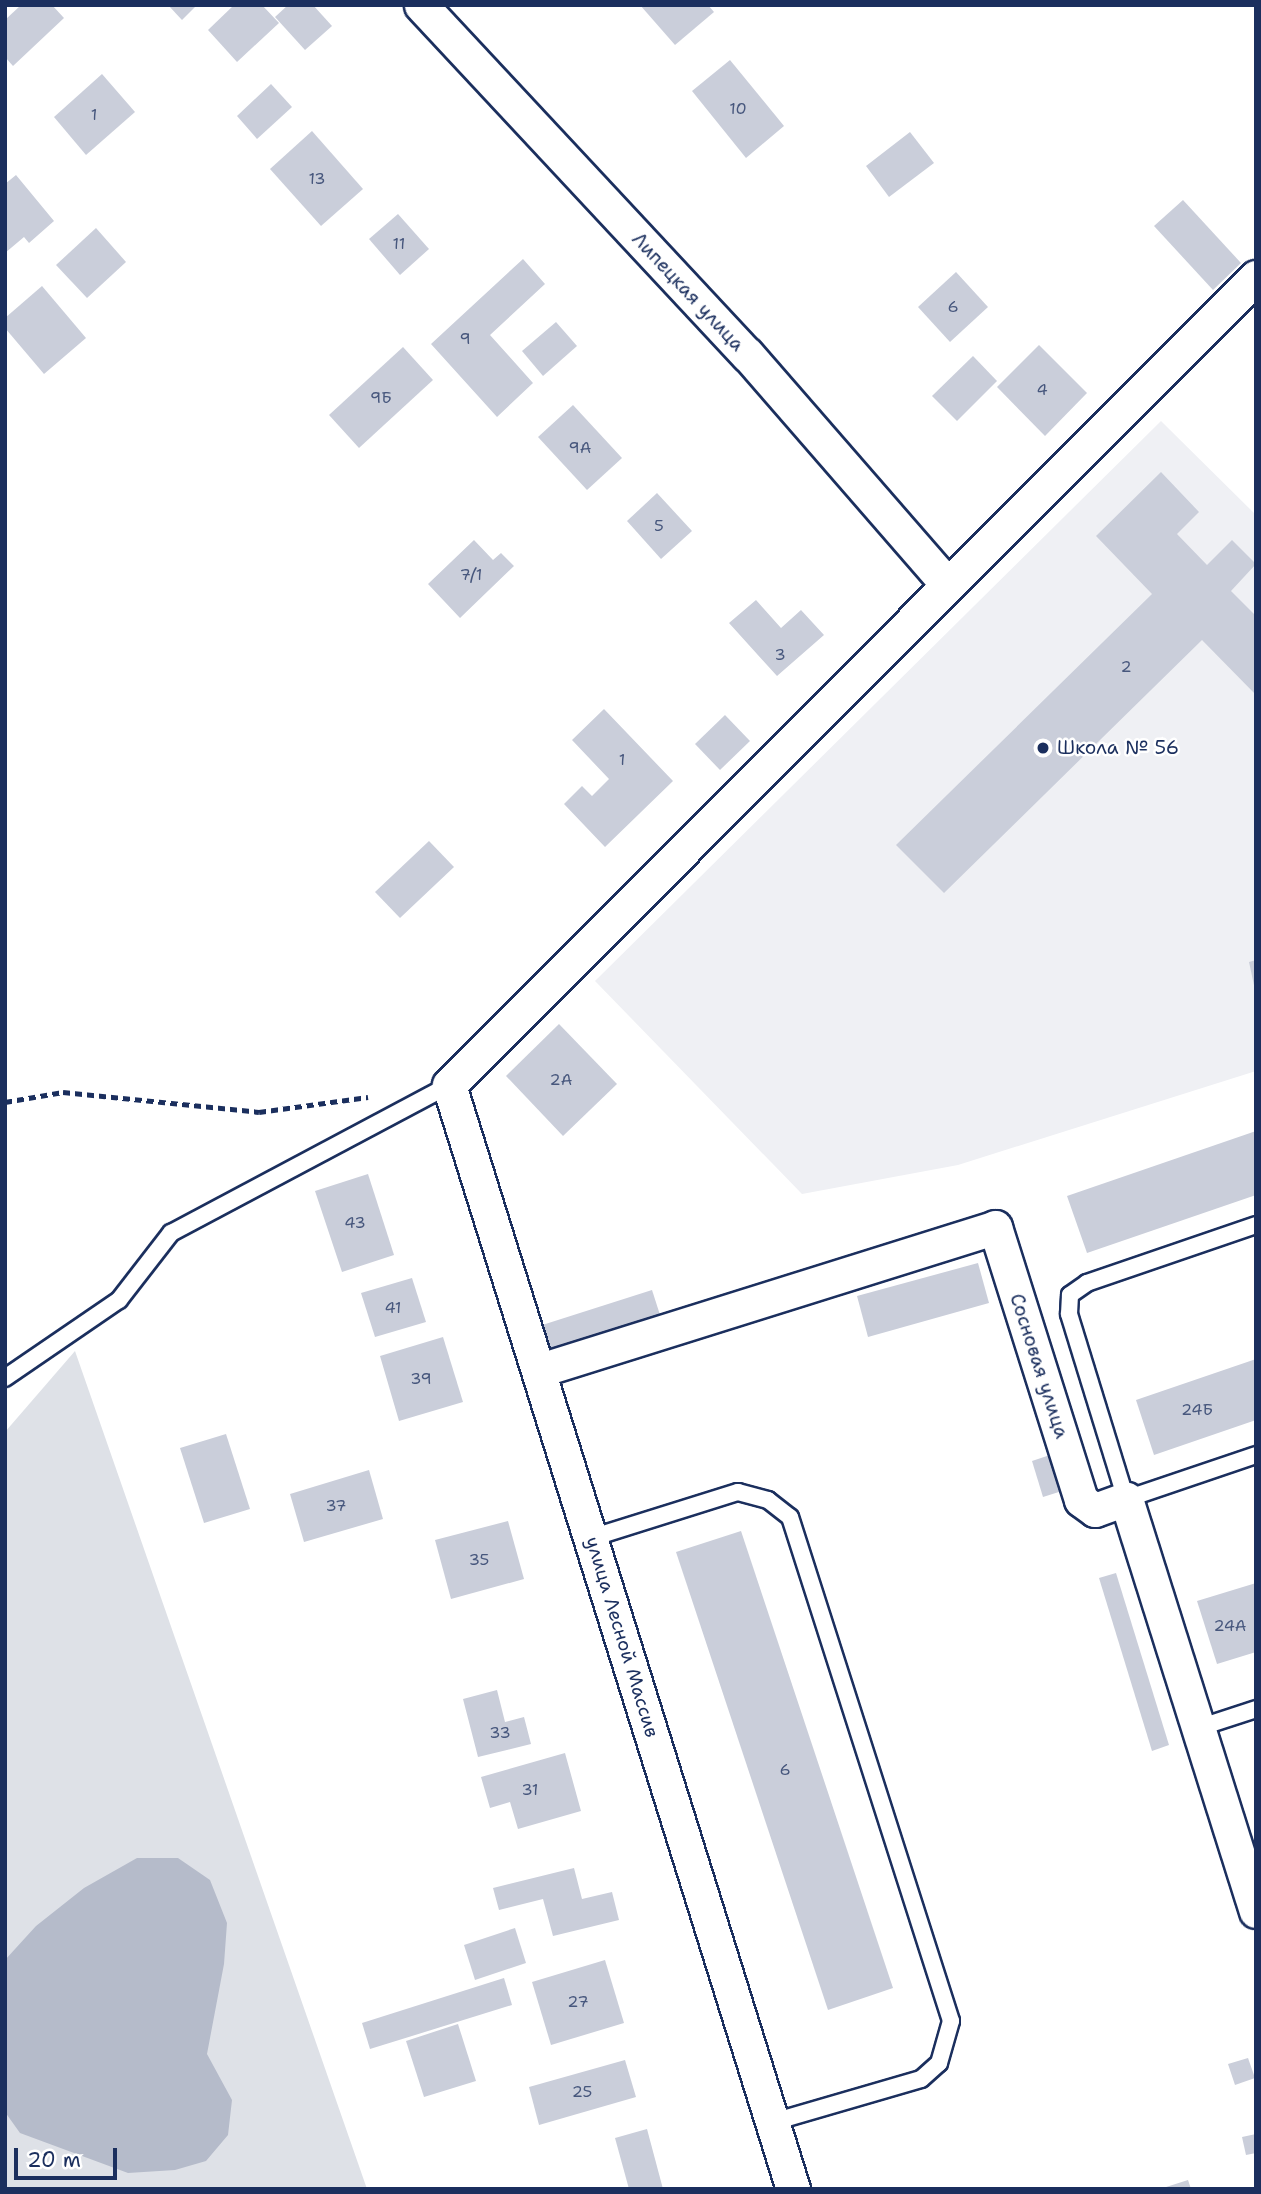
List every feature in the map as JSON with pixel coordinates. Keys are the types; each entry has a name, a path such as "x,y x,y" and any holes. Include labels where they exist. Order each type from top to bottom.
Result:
{"street":[{"name":"Липецкая улица","path":"421,5 747,354 948,584"},
{"path":"449,1085 1256,277"},
{"name":"улица Лесной Массив","path":"449,1085 793,2189"},
{"name":"Сосновая улица","path":"540,1370 995,1227 1081,1500 1096,1510 1126,1499"},
{"path":"1126,1499 1256,1911"}],"lane":[{"path":"5,1378 119,1300 171,1233 449,1085"},
{"path":"1256,1225 1087,1283 1070,1295 1069,1314 1126,1499 1256,1454"},
{"path":"592,1538 738,1492 768,1500 790,1517 951,2021 939,2063 921,2078 773,2122"},
{"path":"1198,1728 1256,1709"}],"path":[{"path":"5,1102 63,1092 259,1112 381,1095"}],"shaded area":[{"name":"Школа № 56","path":"1161,421 1256,515 1256,1071 958,1165 802,1194 595,981"},
{"path":"75,1351 367,2189 5,2189 5,1432"}],"water":[{"path":"137,1858 178,1858 210,1880 227,1923 224,1964 207,2054 232,2100 228,2135 206,2161 175,2170 128,2173 20,2133 5,2112 5,1960 36,1926 84,1888"}],"building":[{"path":"21,5 52,5 64,18 13,66 5,57 5,20"},
{"path":"168,5 197,5 182,20"},
{"path":"234,5 262,5 279,23 237,62 208,30"},
{"path":"288,5 313,5 332,26 305,50 275,17"},
{"path":"640,5 708,5 714,12 675,45"},
{"path":"730,60 784,126 746,158 692,91"},
{"path":"102,74 135,112 86,155 54,117"},
{"path":"271,84 292,107 257,139 237,116"},
{"path":"312,131 363,189 321,226 270,169"},
{"path":"910,132 934,163 889,197 866,166"},
{"path":"16,175 54,221 29,243 24,237 5,253 5,184"},
{"path":"1183,200 1241,263 1213,290 1154,226"},
{"path":"398,214 429,249 400,275 369,239"},
{"path":"96,228 126,262 87,298 56,265"},
{"path":"523,259 545,284 490,335 533,383 497,417 431,344"},
{"path":"956,272 988,307 950,342 918,307"},
{"path":"42,286 86,338 44,374 5,328 5,318"},
{"path":"556,322 577,346 543,376 522,351"},
{"path":"1039,345 1087,393 1045,436 997,387"},
{"path":"403,347 433,380 359,448 329,415"},
{"path":"973,356 997,381 957,421 932,396"},
{"path":"573,405 622,458 587,490 538,437"},
{"path":"1161,472 1199,512 1177,534 1207,565 1232,540 1256,564 1231,591 1256,616 1256,695 1202,640 944,893 896,845 1152,594 1096,536"},
{"path":"657,493 692,531 661,559 627,521"},
{"path":"474,540 493,560 501,553 514,566 460,618 428,584"},
{"path":"756,600 781,628 801,610 824,635 777,676 729,623"},
{"path":"604,709 673,781 605,847 564,804 582,786 592,796 609,779 572,740"},
{"path":"725,715 750,741 720,770 695,744"},
{"path":"429,841 454,867 400,918 375,892"},
{"path":"1256,960 1256,990 1255,990 1249,962"},
{"path":"559,1024 617,1084 563,1136 506,1076"},
{"path":"1256,1131 1256,1195 1087,1253 1067,1196"},
{"path":"368,1174 394,1255 342,1272 315,1191"},
{"path":"978,1263 989,1303 868,1337 857,1296"},
{"path":"412,1278 426,1322 375,1337 361,1293"},
{"path":"652,1290 661,1318 545,1355 536,1327"},
{"path":"443,1337 463,1402 399,1421 380,1356"},
{"path":"1256,1359 1256,1420 1154,1455 1136,1400"},
{"path":"226,1434 250,1509 204,1523 180,1448"},
{"path":"1050,1455 1062,1491 1043,1497 1032,1461"},
{"path":"369,1470 383,1519 304,1542 290,1494"},
{"path":"508,1521 524,1579 451,1599 435,1540"},
{"path":"741,1531 893,1988 828,2010 676,1552"},
{"path":"1116,1573 1169,1745 1152,1751 1099,1578"},
{"path":"1256,1583 1256,1652 1217,1664 1197,1601"},
{"path":"497,1690 505,1722 524,1717 531,1744 478,1757 463,1699"},
{"path":"565,1753 581,1811 518,1829 510,1802 490,1808 481,1777"},
{"path":"574,1868 582,1899 612,1892 619,1920 553,1936 543,1899 499,1910 493,1888"},
{"path":"515,1928 526,1963 475,1980 464,1945"},
{"path":"605,1960 624,2023 551,2045 532,1982"},
{"path":"504,1978 512,2005 370,2049 362,2023"},
{"path":"458,2024 476,2081 424,2097 406,2041"},
{"path":"1248,2058 1255,2078 1235,2085 1228,2064"},
{"path":"625,2060 636,2097 539,2125 529,2087"},
{"path":"647,2129 663,2189 629,2189 615,2138"},
{"path":"1256,2134 1256,2153 1246,2155 1242,2137"},
{"path":"1188,2180 1191,2189 1163,2189 1163,2188"}],"place":[{"name":"Школа № 56","path":"1043,748"}]}
